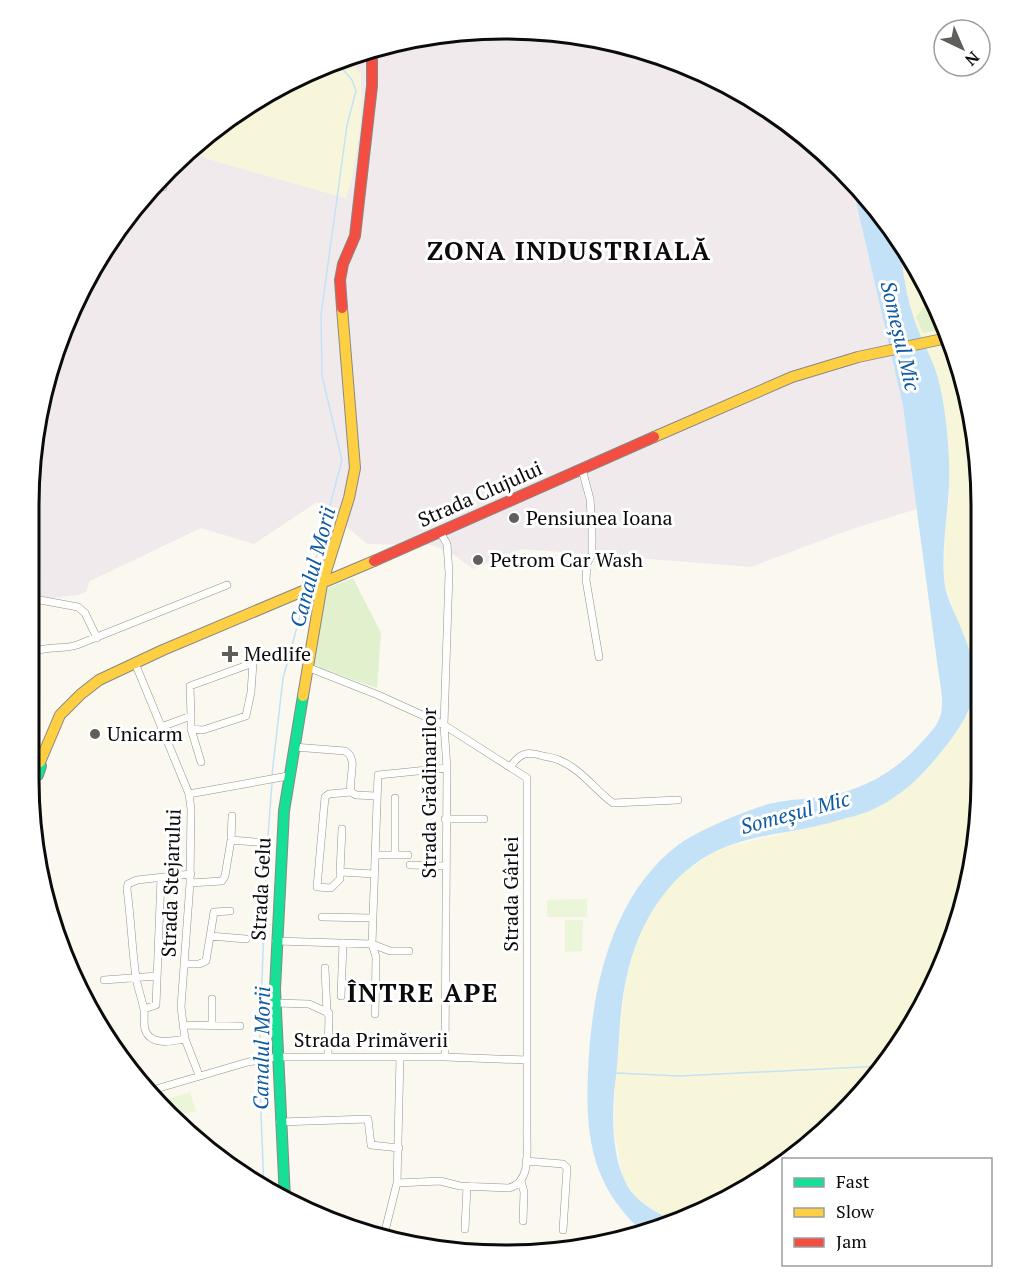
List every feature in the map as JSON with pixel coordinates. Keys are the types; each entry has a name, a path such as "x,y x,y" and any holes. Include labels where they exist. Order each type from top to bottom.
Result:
{"street":[{"name":"Strada Gelu","path":"284,1189 276,1003 276,941 284,811 318,585 349,498 355,468 340,280 343,264 355,236 372,86 372,59"},
{"name":"Strada Clujului","path":"39,771 40,762 60,715 99,680 786,380 847,360 940,339"},
{"path":"582,469 590,499 592,530 592,554 587,564 586,580 599,657"},
{"name":"Strada Grădinarilor","path":"440,532 447,544 450,573 444,725 447,768 445,1056"},
{"path":"39,650 45,647 65,649 97,638 227,585"},
{"path":"39,600 78,607 85,613 97,638"},
{"name":"Strada Stejarului","path":"135,663 189,794 192,809 191,874 181,1007 185,1039 199,1075"},
{"path":"191,729 203,730 246,716 251,692 253,663 190,686 191,729 201,762"},
{"path":"307,667 378,695 444,725 511,766 518,757 525,753 562,761 582,774 613,803 678,800"},
{"path":"161,727 191,716"},
{"name":"Strada Clujului","path":"39,744 53,729"},
{"path":"294,747 345,751 350,754 352,759 351,792"},
{"name":"Strada Gârlei","path":"511,766 527,778 526,1161 519,1184 524,1192 523,1221"},
{"path":"375,1014 375,957 372,944 378,775 447,768"},
{"path":"189,794 288,776"},
{"path":"342,829 340,879 331,888 317,887 325,797 329,794 351,792 356,795 376,796"},
{"path":"395,798 395,855"},
{"path":"190,883 222,881 225,876 231,840 232,816"},
{"path":"445,819 484,819"},
{"path":"231,840 255,842"},
{"path":"375,855 408,855"},
{"path":"410,865 446,866"},
{"path":"340,872 374,874"},
{"path":"185,1039 161,1042 152,1039 147,1034 136,976 128,884 137,880 191,874"},
{"path":"144,1009 156,1005 161,878"},
{"path":"185,964 199,964 206,961 214,912 230,911"},
{"path":"322,917 373,918"},
{"path":"210,936 246,939"},
{"path":"276,941 372,944 390,951 409,951"},
{"path":"341,996 343,943"},
{"path":"326,968 327,1013 329,1013 327,1056"},
{"path":"104,980 157,976"},
{"path":"212,999 213,1025"},
{"path":"276,1003 309,1004 327,1013"},
{"path":"183,1025 240,1026"},
{"name":"Strada Primăverii","path":"157,1088 248,1062 277,1057 445,1056 527,1060"},
{"path":"385,1229 397,1183 400,1057"},
{"path":"280,1122 368,1119 371,1145 399,1148"},
{"path":"526,1161 563,1164 567,1168 563,1230"},
{"path":"397,1183 440,1181 467,1186 509,1188 519,1184"},
{"path":"465,1229 467,1186"}],"shaded area":[{"path":"505,39 566,43 626,55 683,74 738,101 789,135 835,175 855,198 903,406 917,509 852,529 751,567 522,549 473,569 450,552 431,545 367,544 317,502 254,544 201,528 90,581 86,592 39,600 40,475 48,414 55,384 74,327 101,272 135,221 175,175 198,155 346,198 361,74 352,65 384,55 444,43"},
{"path":"352,65 361,74 361,122 352,179 346,198 198,155 221,135 272,101 327,74"},
{"path":"901,260 936,327 955,384 962,414 970,475 971,661 944,582 949,466 935,370 920,337 911,309"},
{"path":"971,708 970,809 962,870 955,900 936,957 909,1012 875,1063 835,1109 789,1149 738,1183 664,1217 637,1199 623,1178 614,1130 615,1083 625,984 633,953 648,915 679,876 711,854 729,846 862,813 877,808 895,797 925,772 942,752"}],"green space":[{"path":"926,305 937,330 923,333 916,317"},
{"path":"353,578 381,633 377,688 311,665 323,590"},
{"path":"587,899 587,917 547,917 547,900"},
{"path":"565,920 583,920 582,951 565,952"},
{"path":"190,1092 196,1111 182,1115 166,1099"}],"water":[{"name":"Someșul Mic","path":"855,198 875,221 901,260 912,312 934,366 943,401 949,462 944,578 949,600 971,655 971,703 960,726 942,751 918,778 889,801 860,814 728,846 692,866 677,879 653,911 635,947 626,980 613,1105 614,1138 620,1170 634,1195 664,1217 637,1226 613,1198 603,1180 591,1141 587,1097 590,1042 600,979 620,919 636,891 655,866 678,845 711,827 763,806 840,793 878,778 911,754 938,722 941,714 941,692 903,406"}],"waterway":[{"name":"Canalul Morii","path":"309,584 342,460 322,376 321,315 347,125 356,91 352,80 342,69"},
{"name":"Canalul Morii","path":"272,775 283,678 305,598"},
{"name":"Canalul Morii","path":"259,1057 267,848 272,783"},
{"name":"Canalul Morii","path":"259,1062 264,1177"},
{"path":"616,1073 679,1076 872,1066"}],"traffic: fast":[{"path":"285,1190 275,989 284,811 303,696"},
{"path":"39,762 41,766 39,772"}],"traffic: slow":[{"path":"303,696 322,584 349,498 355,468 342,308"},
{"path":"654,437 792,377 858,357 940,339"},
{"path":"40,762 60,715 99,680 163,650 374,561"}],"traffic: jam":[{"path":"342,308 340,280 343,264 355,236 372,86 372,59"},
{"path":"374,561 654,437"}],"place":[{"name":"Pensiunea Ioana","path":"514,518"},
{"name":"Petrom Car Wash","path":"478,560"},
{"name":"Medlife","path":"230,654"},
{"name":"Unicarm","path":"95,734"}],"district":[{"name":"ZONA INDUSTRIALĂ","path":"569,251"},
{"name":"ÎNTRE APE","path":"423,993"}]}
